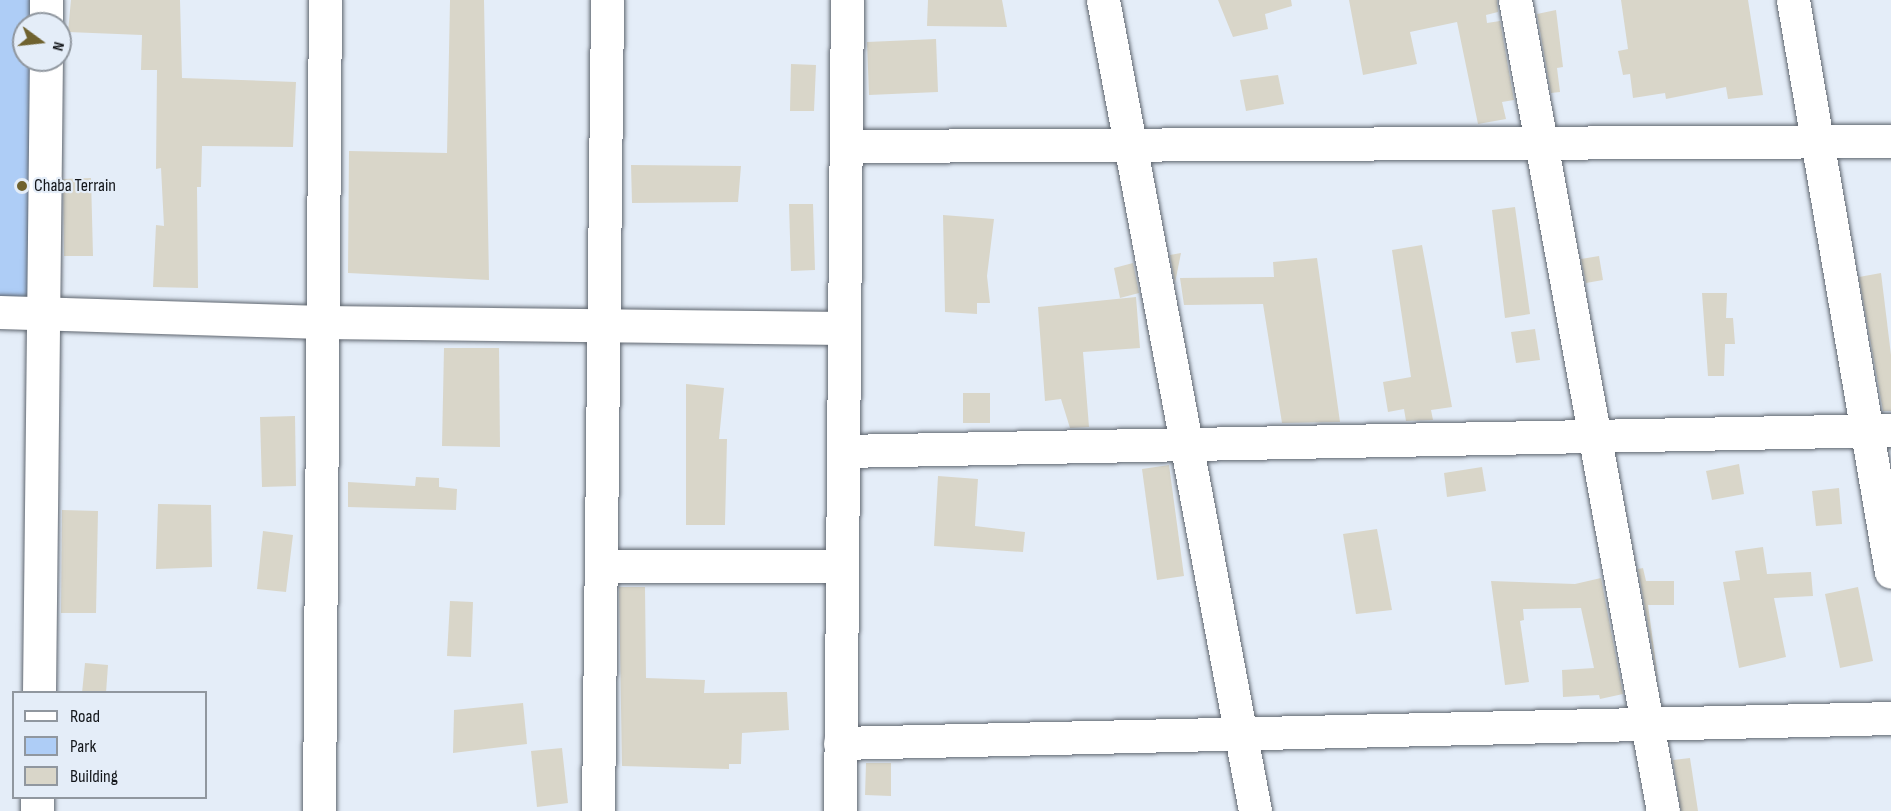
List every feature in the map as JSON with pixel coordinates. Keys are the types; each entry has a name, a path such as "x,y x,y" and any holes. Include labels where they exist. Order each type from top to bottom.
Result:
{"street":[{"path":"319,811 325,0"},
{"path":"598,811 607,0"},
{"path":"840,811 847,0"},
{"path":"1103,0 1255,811"},
{"path":"1515,0 1663,811"},
{"path":"1793,0 1818,145 1879,431 1891,572"},
{"path":"39,691 46,72"},
{"path":"846,147 1130,144 1818,145 1891,141"},
{"path":"0,312 322,322 844,328"},
{"path":"843,451 1879,431"},
{"path":"601,566 842,566"},
{"path":"840,743 1891,718"}],"green space":[{"name":"Chaba Terrain","path":"0,0 46,0 46,12 12,12 12,72 46,72 44,312 0,312"}],"building":[{"path":"71,0 180,0 182,78 296,82 293,147 202,146 201,187 197,187 198,288 153,287 156,225 164,226 161,168 156,169 157,70 141,70 142,35 72,32 72,12 70,12"},
{"path":"450,0 484,0 489,280 348,273 349,151 447,153"},
{"path":"928,0 1002,0 1007,27 927,26"},
{"path":"1218,0 1291,0 1292,6 1265,14 1268,29 1233,37"},
{"path":"1349,0 1497,0 1498,12 1486,15 1487,23 1500,21 1514,100 1502,102 1506,119 1478,124 1457,22 1410,32 1417,64 1363,75"},
{"path":"1621,0 1748,0 1763,95 1728,99 1726,87 1666,99 1665,93 1633,98 1630,74 1623,75 1618,51 1628,49"},
{"path":"1556,10 1563,67 1557,68 1560,92 1551,93 1537,14"},
{"path":"936,39 938,92 869,95 867,42"},
{"path":"791,64 816,65 814,111 790,111"},
{"path":"1278,75 1284,104 1246,111 1240,80"},
{"path":"631,165 741,166 738,202 632,203"},
{"path":"91,178 93,256 64,256 63,179"},
{"path":"789,204 813,204 815,270 791,271"},
{"path":"1515,207 1530,314 1505,318 1492,210"},
{"path":"943,215 994,219 987,276 990,303 977,303 977,314 945,312"},
{"path":"1422,245 1452,407 1431,410 1433,420 1406,421 1404,409 1388,412 1383,382 1411,377 1392,250"},
{"path":"1181,253 1175,283 1170,255"},
{"path":"1599,256 1603,280 1586,283 1581,259"},
{"path":"1317,258 1340,422 1282,423 1263,304 1184,305 1180,278 1274,277 1273,262"},
{"path":"1133,263 1139,293 1120,298 1114,268"},
{"path":"1881,273 1891,355 1891,411 1883,411 1859,277"},
{"path":"1702,293 1727,293 1726,318 1733,318 1735,344 1725,344 1724,376 1708,376"},
{"path":"1136,297 1140,348 1083,352 1089,427 1070,428 1061,399 1045,401 1038,307"},
{"path":"1535,329 1540,360 1516,363 1511,332"},
{"path":"444,348 499,348 500,447 442,446"},
{"path":"686,384 724,388 719,439 727,439 725,525 686,525"},
{"path":"963,393 990,393 990,423 963,423"},
{"path":"295,416 296,486 262,487 260,417"},
{"path":"1739,464 1744,494 1712,500 1706,471"},
{"path":"1169,465 1184,576 1157,580 1142,469"},
{"path":"1482,467 1486,491 1447,497 1444,473"},
{"path":"938,476 978,479 975,526 1025,532 1023,552 934,546"},
{"path":"416,477 439,478 439,487 457,489 456,510 348,507 348,482 415,486"},
{"path":"1839,488 1842,524 1816,526 1812,491"},
{"path":"158,504 211,505 212,567 156,569"},
{"path":"62,510 98,511 96,613 61,613"},
{"path":"1377,529 1392,610 1356,614 1343,534"},
{"path":"263,531 293,535 286,592 257,589"},
{"path":"1763,547 1767,574 1811,572 1813,596 1774,598 1786,657 1739,668 1723,582 1740,580 1735,551"},
{"path":"1643,568 1646,581 1674,581 1674,605 1648,605 1659,686 1638,569"},
{"path":"1601,578 1623,694 1600,699 1599,695 1563,697 1562,670 1594,668 1581,608 1523,609 1524,620 1520,621 1529,682 1505,685 1491,581 1575,584"},
{"path":"619,587 645,587 646,678 705,680 704,693 787,692 789,730 742,733 741,764 729,764 729,769 622,766"},
{"path":"1858,587 1873,661 1840,668 1825,594"},
{"path":"450,601 473,602 471,657 447,656"},
{"path":"85,663 108,665 106,691 82,691"},
{"path":"523,703 527,744 453,753 454,710"},
{"path":"562,748 568,803 537,807 531,751"},
{"path":"1690,758 1698,811 1681,811 1673,760"},
{"path":"866,763 891,763 891,796 865,795"}],"place":[{"name":"Chaba Terrain","path":"22,186"}]}
